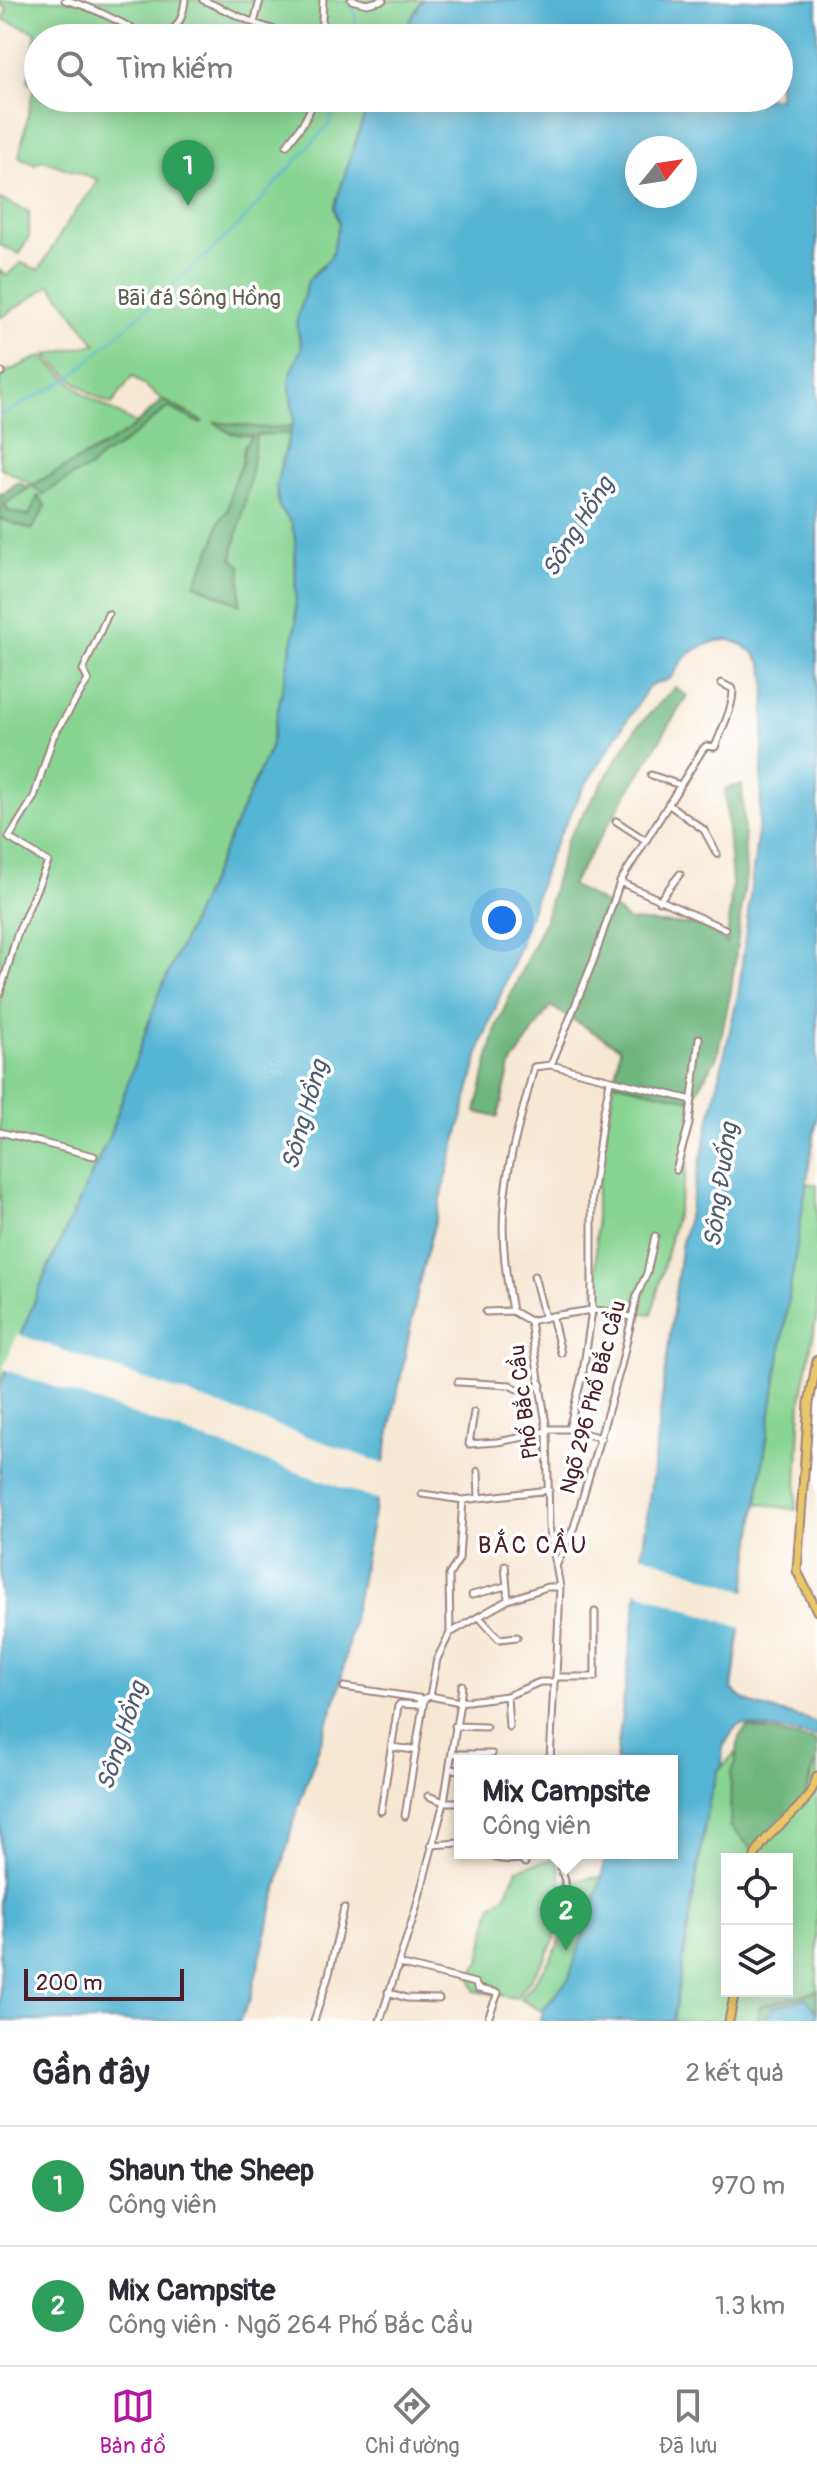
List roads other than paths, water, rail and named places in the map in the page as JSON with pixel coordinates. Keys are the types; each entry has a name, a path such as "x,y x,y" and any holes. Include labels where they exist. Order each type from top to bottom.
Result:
{"main road":[{"path":"817,1360 809,1403 797,1571 817,1611"},
{"path":"757,1853 811,1792 817,1776"},
{"path":"729,2021 734,1997"}],"street":[{"path":"65,0 90,7 122,24"},
{"path":"179,24 183,18 185,0"},
{"path":"203,0 257,24"},
{"path":"254,23 260,0"},
{"path":"322,24 323,0"},
{"path":"351,0 367,4 383,0"},
{"path":"287,145 309,112"},
{"path":"0,993 17,935 48,862 9,838 34,797 53,737 88,680 83,670 108,614"},
{"path":"551,1065 594,959 620,882 703,749 706,746 715,747 731,707 734,690 721,683"},
{"path":"651,775 680,785"},
{"path":"668,804 704,830 717,854"},
{"path":"616,821 645,840"},
{"path":"659,901 680,874"},
{"path":"620,882 725,929"},
{"path":"676,1170 689,1124 699,1038"},
{"path":"486,1312 512,1311 503,1228 506,1183 534,1067 551,1065 692,1100"},
{"path":"569,1429 583,1372 592,1310 592,1197 610,1081"},
{"path":"0,1132 94,1156"},
{"name":"Ngõ 296 Phố Bắc Cầu","path":"557,1565 574,1527 601,1438 655,1236"},
{"path":"534,1276 561,1353"},
{"path":"530,1321 592,1310 617,1312 632,1318"},
{"name":"Phố Bắc Cầu","path":"512,1311 530,1321 547,1431 549,1526 560,1587 550,1755"},
{"path":"458,1382 510,1385 515,1390 541,1385"},
{"path":"474,1412 469,1444 569,1429 601,1438"},
{"path":"478,1471 479,1498"},
{"path":"422,1494 463,1500 549,1490"},
{"path":"430,1696 437,1659 450,1633 449,1575 459,1559 463,1500"},
{"path":"505,1565 508,1600"},
{"path":"472,1595 506,1586"},
{"path":"450,1633 508,1600 547,1587 560,1587"},
{"path":"344,1687 460,1702 507,1696 540,1682 595,1677 595,1612"},
{"path":"479,1617 499,1639 517,1637"},
{"path":"380,2021 444,1802 462,1685"},
{"path":"507,1696 509,1727"},
{"path":"381,1811 398,1706 418,1705 422,1699"},
{"path":"405,1816 422,1699"},
{"path":"455,1726 486,1727"},
{"path":"391,1747 415,1750"},
{"path":"452,1754 492,1754"},
{"path":"450,1769 454,1769"},
{"path":"428,1796 454,1802"},
{"path":"431,1845 454,1843"},
{"path":"521,1859 525,1863"},
{"path":"559,1859 565,1881 564,1911"},
{"path":"314,2021 329,1974 344,1908"},
{"path":"399,1964 475,1983 478,1989 498,1993 487,2021"},
{"path":"388,1992 406,1998 439,1999"}],"water":[{"path":"422,0 817,0 817,1116 757,1503 732,1689 740,1697 760,1707 817,1723 817,1737 741,1724 723,1747 722,1765 708,1805 673,2021 540,2021 544,2009 569,1978 602,1877 604,1859 678,1859 678,1755 617,1755 681,1248 739,990 760,812 766,682 763,665 753,652 741,644 729,640 717,641 686,656 670,679 649,686 584,787 550,854 519,948 482,1042 420,1279 339,1690 294,1819 250,2000 239,2021 0,2021 0,1386 48,1268 109,1137 158,996 270,748 296,624 295,539 292,524 279,507 276,486 294,419 289,379 302,346 296,324 308,281 331,257 339,223 334,208 365,112 793,112 793,24 408,24"},
{"path":"806,1998 817,2012 817,2018 809,2021 766,2021 776,2006"}],"waterway":[{"path":"354,1 356,24"},
{"path":"0,416 70,378 238,226 329,124 334,112"}],"place":[{"name":"Shaun the Sheep","path":"188,206"},
{"name":"Mix Campsite","path":"566,1951"}],"district":[{"name":"BẮC CẦU","path":"533,1545"}],"park label":[{"name":"Bãi đá Sông Hồng","path":"199,298"}],"water label":[{"name":"Sông Hồng","path":"578,527"},
{"name":"Sông Hồng","path":"305,1115"},
{"name":"Sông Đuống","path":"721,1185"},
{"name":"Sông Hồng","path":"122,1736"}]}
